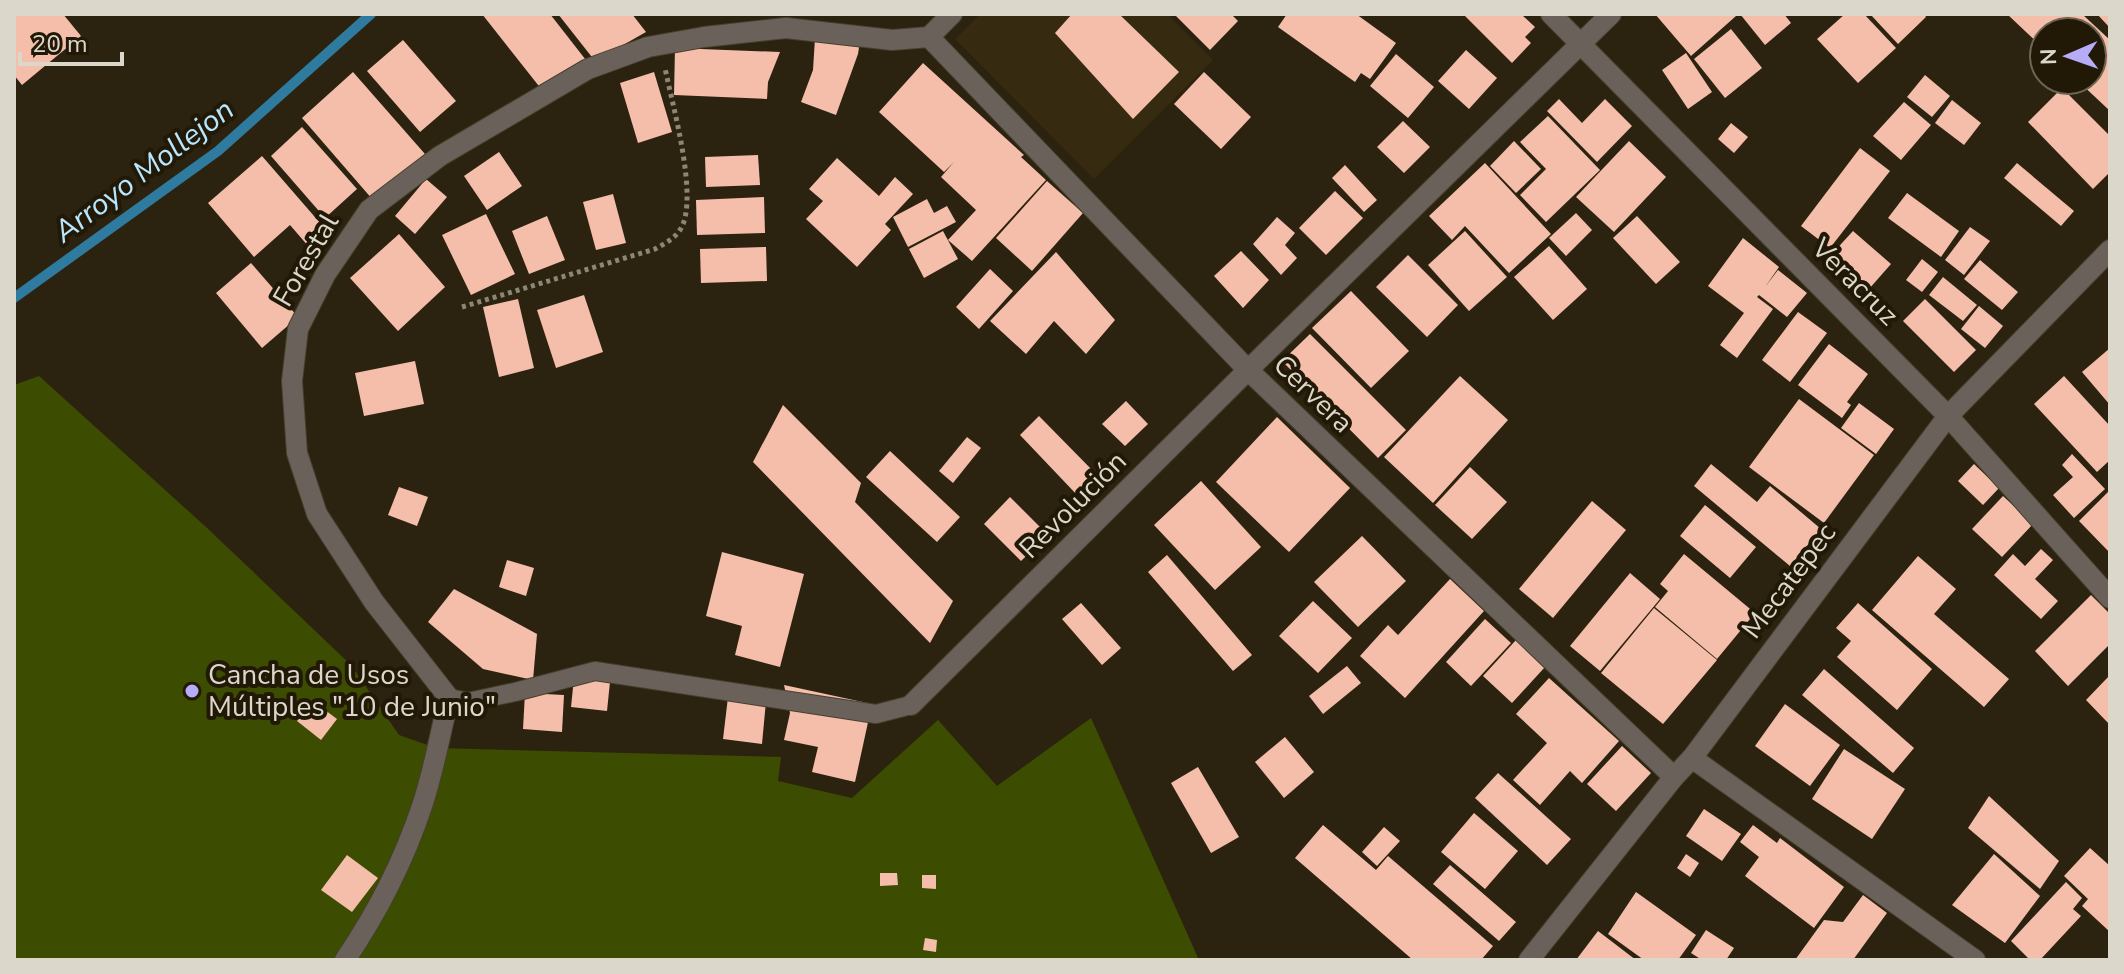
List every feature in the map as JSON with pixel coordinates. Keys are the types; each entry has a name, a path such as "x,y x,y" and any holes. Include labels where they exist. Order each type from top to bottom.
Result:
{"street":[{"path":"929,37 952,14"},
{"name":"Veracruz","path":"1551,14 1948,416 2110,598"},
{"name":"Revolución","path":"911,705 1611,14"},
{"name":"Forestal","path":"449,698 374,602 317,514 297,453 292,381 298,329 325,275 369,210 440,156 588,69 648,47 786,28 892,40 929,37"},
{"name":"Cervera","path":"929,37 1248,370 1674,777"},
{"name":"Mecatepec","path":"1529,960 1692,758 1948,416 2110,250"},
{"path":"345,960 400,863 423,803 449,698"},
{"path":"1692,758 1975,960"}],"lane":[{"name":"Revolución","path":"449,698 468,702 595,671 876,714 911,705"}],"path":[{"path":"462,307 655,249 682,229 686,202 685,166 660,45"}],"shaded area":[{"path":"980,14 1167,14 1213,60 1094,179 955,39"}],"green space":[{"name":"Cancha de Usos Múltiples \"10 de Junio\"","path":"39,376 206,527 351,665 399,735 436,748 781,757 778,781 852,798 938,720 997,786 1091,718 1199,960 14,960 14,385"}],"building":[{"path":"14,14 63,14 81,36 22,85 14,75"},
{"path":"482,14 550,14 589,64 542,90"},
{"path":"558,14 632,14 646,32 595,61"},
{"path":"1072,14 1119,14 1179,72 1133,119 1055,33"},
{"path":"1174,14 1231,14 1238,21 1210,50"},
{"path":"1287,14 1356,14 1396,43 1370,79 1361,73 1355,82 1278,27"},
{"path":"1463,14 1521,14 1535,27 1525,37 1531,43 1512,63"},
{"path":"1655,14 1734,14 1736,16 1691,56"},
{"path":"1740,14 1784,14 1791,23 1765,45"},
{"path":"1845,14 1864,14 1896,48 1858,83 1817,39"},
{"path":"1870,14 1924,14 1926,17 1898,44"},
{"path":"2007,14 2084,16 2028,16 2028,34"},
{"path":"2097,14 2110,14 2110,28 2108,16"},
{"path":"1731,29 1762,68 1725,98 1694,59"},
{"path":"815,38 860,41 836,115 801,102 813,70"},
{"path":"2108,38 2110,40 2110,111 2094,96 2108,96"},
{"path":"403,40 456,101 420,132 367,71"},
{"path":"675,48 780,52 768,82 767,99 674,95"},
{"path":"1466,50 1497,78 1469,109 1438,81"},
{"path":"1686,53 1712,92 1688,109 1662,70"},
{"path":"1396,54 1434,87 1408,118 1370,86"},
{"path":"923,63 1024,155 1021,157 1046,180 972,261 948,240 976,210 941,177 954,162 944,172 879,112"},
{"path":"353,72 425,154 373,200 302,118"},
{"path":"654,72 672,132 638,143 620,83"},
{"path":"1204,72 1251,117 1221,149 1174,104"},
{"path":"1925,75 1950,96 1932,117 1907,97"},
{"path":"2054,96 2070,96 2110,136 2110,172 2093,189 2028,122"},
{"path":"1559,99 1582,123 1605,99 1632,126 1597,162 1547,111"},
{"path":"1952,100 1981,123 1964,145 1935,123"},
{"path":"1904,102 1931,125 1901,160 1873,136"},
{"path":"1548,116 1600,170 1546,222 1520,195 1546,169 1520,142"},
{"path":"1403,121 1430,147 1404,173 1377,147"},
{"path":"1731,123 1748,137 1734,153 1718,139"},
{"path":"302,127 357,189 325,218 271,156"},
{"path":"1514,141 1541,169 1516,193 1490,166"},
{"path":"1629,141 1666,177 1614,232 1576,197"},
{"path":"1860,148 1890,171 1830,248 1801,226"},
{"path":"499,152 522,186 487,210 464,176"},
{"path":"758,155 760,185 706,187 705,157"},
{"path":"262,156 327,231 309,247 290,225 254,257 208,203"},
{"path":"837,158 879,196 895,177 913,194 885,224 891,230 857,267 806,219 823,201 809,189"},
{"path":"1485,163 1551,234 1509,273 1465,226 1452,240 1429,216"},
{"path":"2017,163 2074,211 2061,226 2004,178"},
{"path":"1345,165 1377,200 1364,212 1332,178"},
{"path":"426,179 447,197 415,234 395,216"},
{"path":"1047,181 1083,213 1032,271 996,238"},
{"path":"1335,191 1363,218 1326,255 1299,228"},
{"path":"1907,193 1959,231 1941,257 1888,218"},
{"path":"613,194 626,243 596,250 583,202"},
{"path":"764,197 765,233 697,235 696,200"},
{"path":"927,199 934,213 947,206 956,222 908,247 893,217"},
{"path":"1576,213 1592,230 1566,256 1549,238"},
{"path":"486,214 515,274 471,295 442,235"},
{"path":"547,216 565,260 529,274 512,231"},
{"path":"1637,216 1680,262 1656,284 1613,238"},
{"path":"1277,217 1295,233 1285,245 1297,258 1281,275 1253,244"},
{"path":"1970,227 1990,241 1964,275 1945,260"},
{"path":"943,231 958,259 924,278 909,249"},
{"path":"1465,231 1507,277 1469,311 1428,265"},
{"path":"1853,231 1891,264 1869,289 1831,255"},
{"path":"399,234 445,287 398,331 350,278"},
{"path":"1743,238 1779,267 1765,287 1778,270 1807,293 1787,317 1759,295 1757,297 1773,309 1737,358 1720,345 1744,313 1708,286"},
{"path":"1549,246 1587,289 1553,320 1514,277"},
{"path":"766,247 767,281 701,283 700,249"},
{"path":"1241,251 1269,280 1243,308 1214,276"},
{"path":"1056,252 1115,320 1086,354 1054,321 1026,354 990,321"},
{"path":"1408,255 1458,305 1427,337 1376,287"},
{"path":"1922,259 1938,272 1922,292 1906,280"},
{"path":"1980,260 2018,292 2002,310 1964,279"},
{"path":"251,263 298,317 262,348 216,293"},
{"path":"990,269 1013,291 979,329 956,307"},
{"path":"1943,277 1977,305 1963,321 1929,295"},
{"path":"1351,291 1409,351 1371,388 1312,328"},
{"path":"584,295 603,352 556,368 537,310"},
{"path":"518,299 534,368 499,377 483,307"},
{"path":"1925,299 1976,350 1954,372 1903,321"},
{"path":"1979,306 2003,326 1985,348 1961,329"},
{"path":"1798,312 1827,333 1790,382 1762,360"},
{"path":"1310,334 1406,430 1378,458 1282,361"},
{"path":"1829,344 1868,374 1847,402 1851,405 1842,418 1798,385"},
{"path":"2110,348 2110,405 2082,372"},
{"path":"415,361 424,404 364,416 355,373"},
{"path":"1460,376 1508,420 1433,503 1384,457"},
{"path":"2064,376 2110,426 2110,460 2097,472 2034,404"},
{"path":"1799,399 1874,455 1824,523 1749,467"},
{"path":"1126,401 1148,424 1125,446 1102,424"},
{"path":"1859,403 1894,429 1876,454 1841,428"},
{"path":"783,405 861,483 855,502 953,601 930,643 753,462"},
{"path":"1039,416 1098,476 1078,496 1020,435"},
{"path":"1277,417 1350,488 1289,552 1216,482"},
{"path":"967,437 981,448 953,483 939,471"},
{"path":"890,451 960,517 937,542 866,477"},
{"path":"2072,454 2105,489 2074,518 2053,495 2073,477 2062,465"},
{"path":"1711,464 1757,502 1770,486 1821,529 1790,566 1694,486"},
{"path":"1974,464 1999,488 1983,505 1958,481"},
{"path":"1470,467 1507,502 1472,539 1435,505"},
{"path":"1201,481 1261,547 1215,590 1154,525"},
{"path":"399,487 428,497 417,526 388,515"},
{"path":"2110,490 2110,553 2079,521"},
{"path":"2003,496 2033,524 2002,557 1972,529"},
{"path":"1010,497 1048,535 1021,561 984,524"},
{"path":"1592,501 1626,530 1553,618 1519,589"},
{"path":"1705,505 1756,547 1730,578 1680,536"},
{"path":"1362,536 1406,581 1358,627 1314,582"},
{"path":"2041,549 2053,560 2035,579 2058,601 2041,619 1994,575 2013,554 2025,566"},
{"path":"722,552 804,574 780,667 735,655 742,626 706,616"},
{"path":"1684,554 1755,613 1717,659 1655,607 1668,591 1660,584"},
{"path":"1167,555 1252,655 1233,671 1148,572"},
{"path":"1918,556 1956,589 1934,614 2009,679 1984,707 1872,610"},
{"path":"507,560 534,568 526,596 499,587"},
{"path":"1630,573 1660,599 1600,671 1570,646"},
{"path":"1450,579 1484,611 1405,698 1360,656 1388,625 1398,635"},
{"path":"454,589 537,634 533,680 483,669 428,622"},
{"path":"2091,595 2110,614 2110,644 2068,686 2035,651"},
{"path":"1313,601 1352,638 1318,673 1279,636"},
{"path":"1081,603 1121,648 1102,665 1062,619"},
{"path":"1858,603 1932,669 1897,710 1837,657 1851,641 1836,628"},
{"path":"1654,608 1717,660 1663,724 1601,673"},
{"path":"1485,619 1511,643 1471,686 1446,662"},
{"path":"1516,640 1545,667 1512,703 1483,676"},
{"path":"1347,666 1361,683 1323,714 1309,696"},
{"path":"1824,669 1914,748 1893,773 1802,695"},
{"path":"2110,675 2110,725 2086,700"},
{"path":"574,678 610,682 607,711 571,707"},
{"path":"1549,678 1619,741 1582,783 1570,771 1540,805 1513,780 1547,743 1516,714"},
{"path":"784,685 872,704 855,782 812,772 818,747 784,740 790,713"},
{"path":"525,693 564,695 562,732 523,729"},
{"path":"728,697 766,701 762,744 723,739"},
{"path":"313,701 337,719 321,740 297,721"},
{"path":"1785,704 1840,745 1810,786 1755,746"},
{"path":"1285,737 1314,772 1284,798 1255,762"},
{"path":"1622,746 1651,773 1616,811 1587,784"},
{"path":"1844,749 1905,789 1872,839 1812,799"},
{"path":"1198,767 1239,837 1211,853 1171,783"},
{"path":"1498,773 1571,839 1547,865 1475,798"},
{"path":"1989,796 2059,861 2040,889 1968,828"},
{"path":"1704,809 1741,834 1722,861 1686,836"},
{"path":"1474,813 1518,851 1485,889 1441,852"},
{"path":"1323,825 1376,870 1388,856 1493,946 1481,960 1413,960 1295,858"},
{"path":"1753,825 1777,843 1780,838 1844,887 1814,928 1745,876 1759,857 1740,842"},
{"path":"1384,827 1400,841 1377,866 1362,852"},
{"path":"2090,848 2110,866 2110,932 2082,906 2088,899 2064,876"},
{"path":"1686,854 1699,863 1690,877 1677,868"},
{"path":"1994,854 2040,896 2005,943 1952,905"},
{"path":"347,855 378,878 352,912 321,890"},
{"path":"1450,865 1516,922 1499,941 1433,884"},
{"path":"880,873 897,873 898,885 880,886"},
{"path":"922,875 936,875 936,889 922,888"},
{"path":"2066,882 2082,898 2073,909 2081,916 2040,960 2030,960 2011,941"},
{"path":"1636,892 1696,935 1678,960 1644,960 1608,934"},
{"path":"1863,895 1887,913 1853,960 1795,960 1824,920 1843,922"},
{"path":"1706,930 1734,948 1726,960 1702,960 1691,953"},
{"path":"1598,931 1636,960 1576,960"},
{"path":"925,938 937,940 936,952 923,950"}],"waterway":[{"name":"Arroyo Mollejon","path":"14,298 218,151 371,14"}],"place":[{"name":"Cancha de Usos Múltiples \"10 de Junio\"","path":"192,691"}]}
